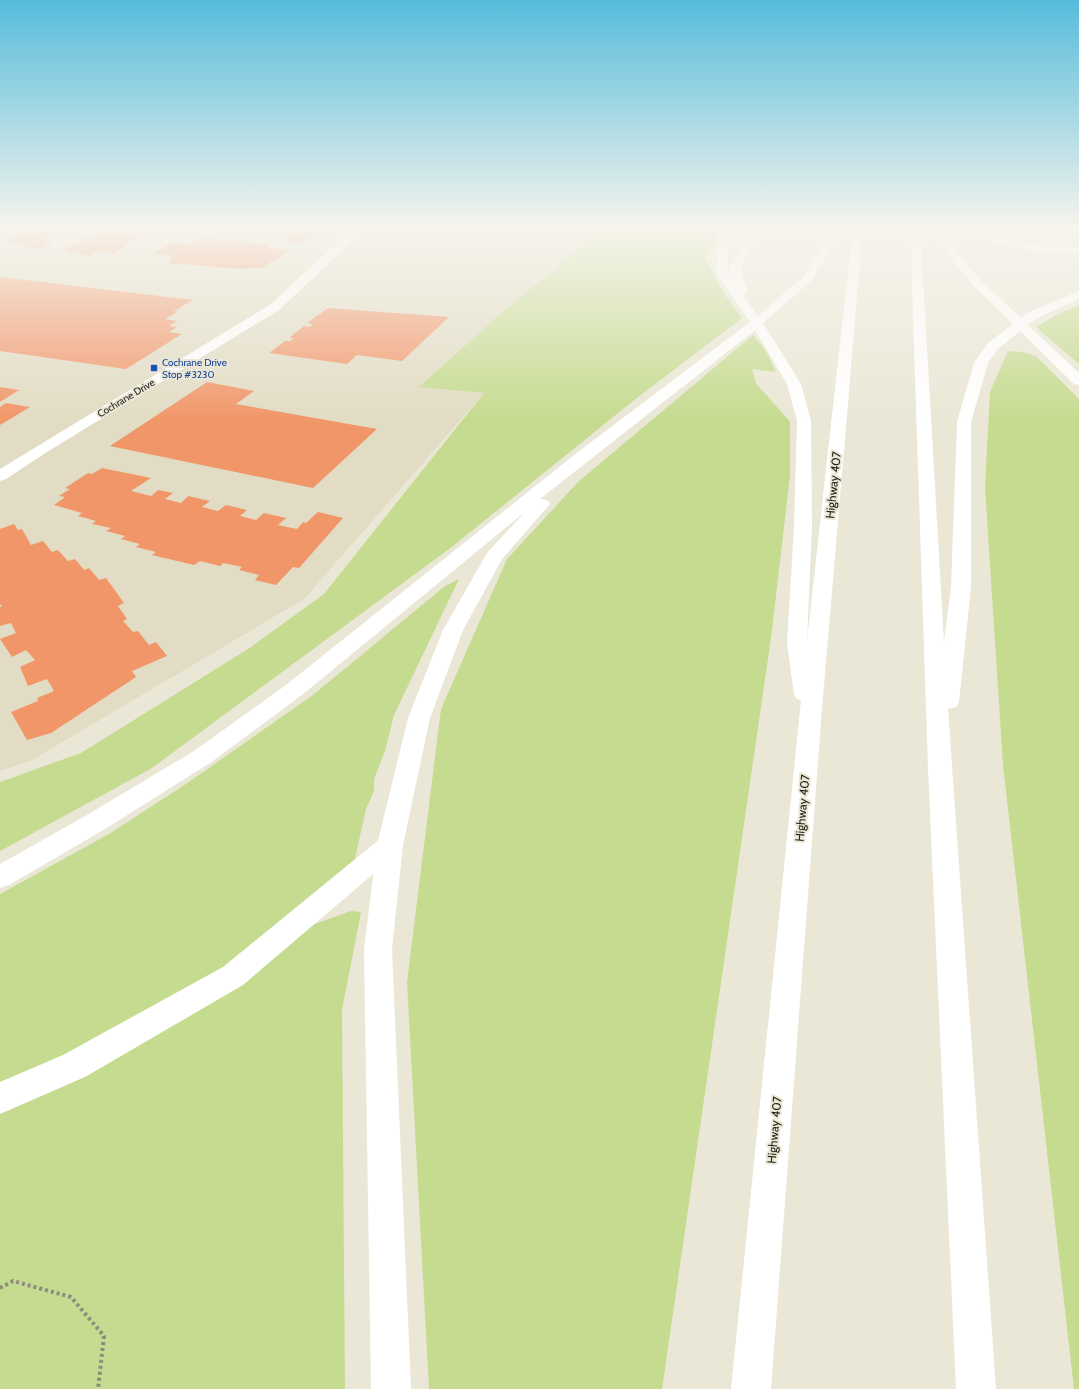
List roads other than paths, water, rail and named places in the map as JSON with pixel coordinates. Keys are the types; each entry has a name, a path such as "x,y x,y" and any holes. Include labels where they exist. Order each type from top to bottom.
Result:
{"main road":[{"name":"Cochrane Drive","path":"0,476 44,447 275,307 292,291"},
{"path":"735,291 767,338 794,384 804,420 803,527 797,643 810,720"},
{"path":"742,291 747,308"},
{"path":"0,877 96,822 202,757 294,690 584,455 766,315 793,291"},
{"name":"Highway 407","path":"751,1389 810,720 852,291"},
{"path":"918,291 940,769 976,1389"},
{"path":"985,291 1079,381"},
{"path":"940,769 961,587 964,422 981,363 993,346 1033,315 1079,295"},
{"path":"391,1389 378,949 390,845 420,718 453,630 494,557 584,455"},
{"path":"0,1098 74,1066 233,976 390,845"}],"place":[{"name":"Cochrane Drive Stop #3230","path":"154,368"}]}
